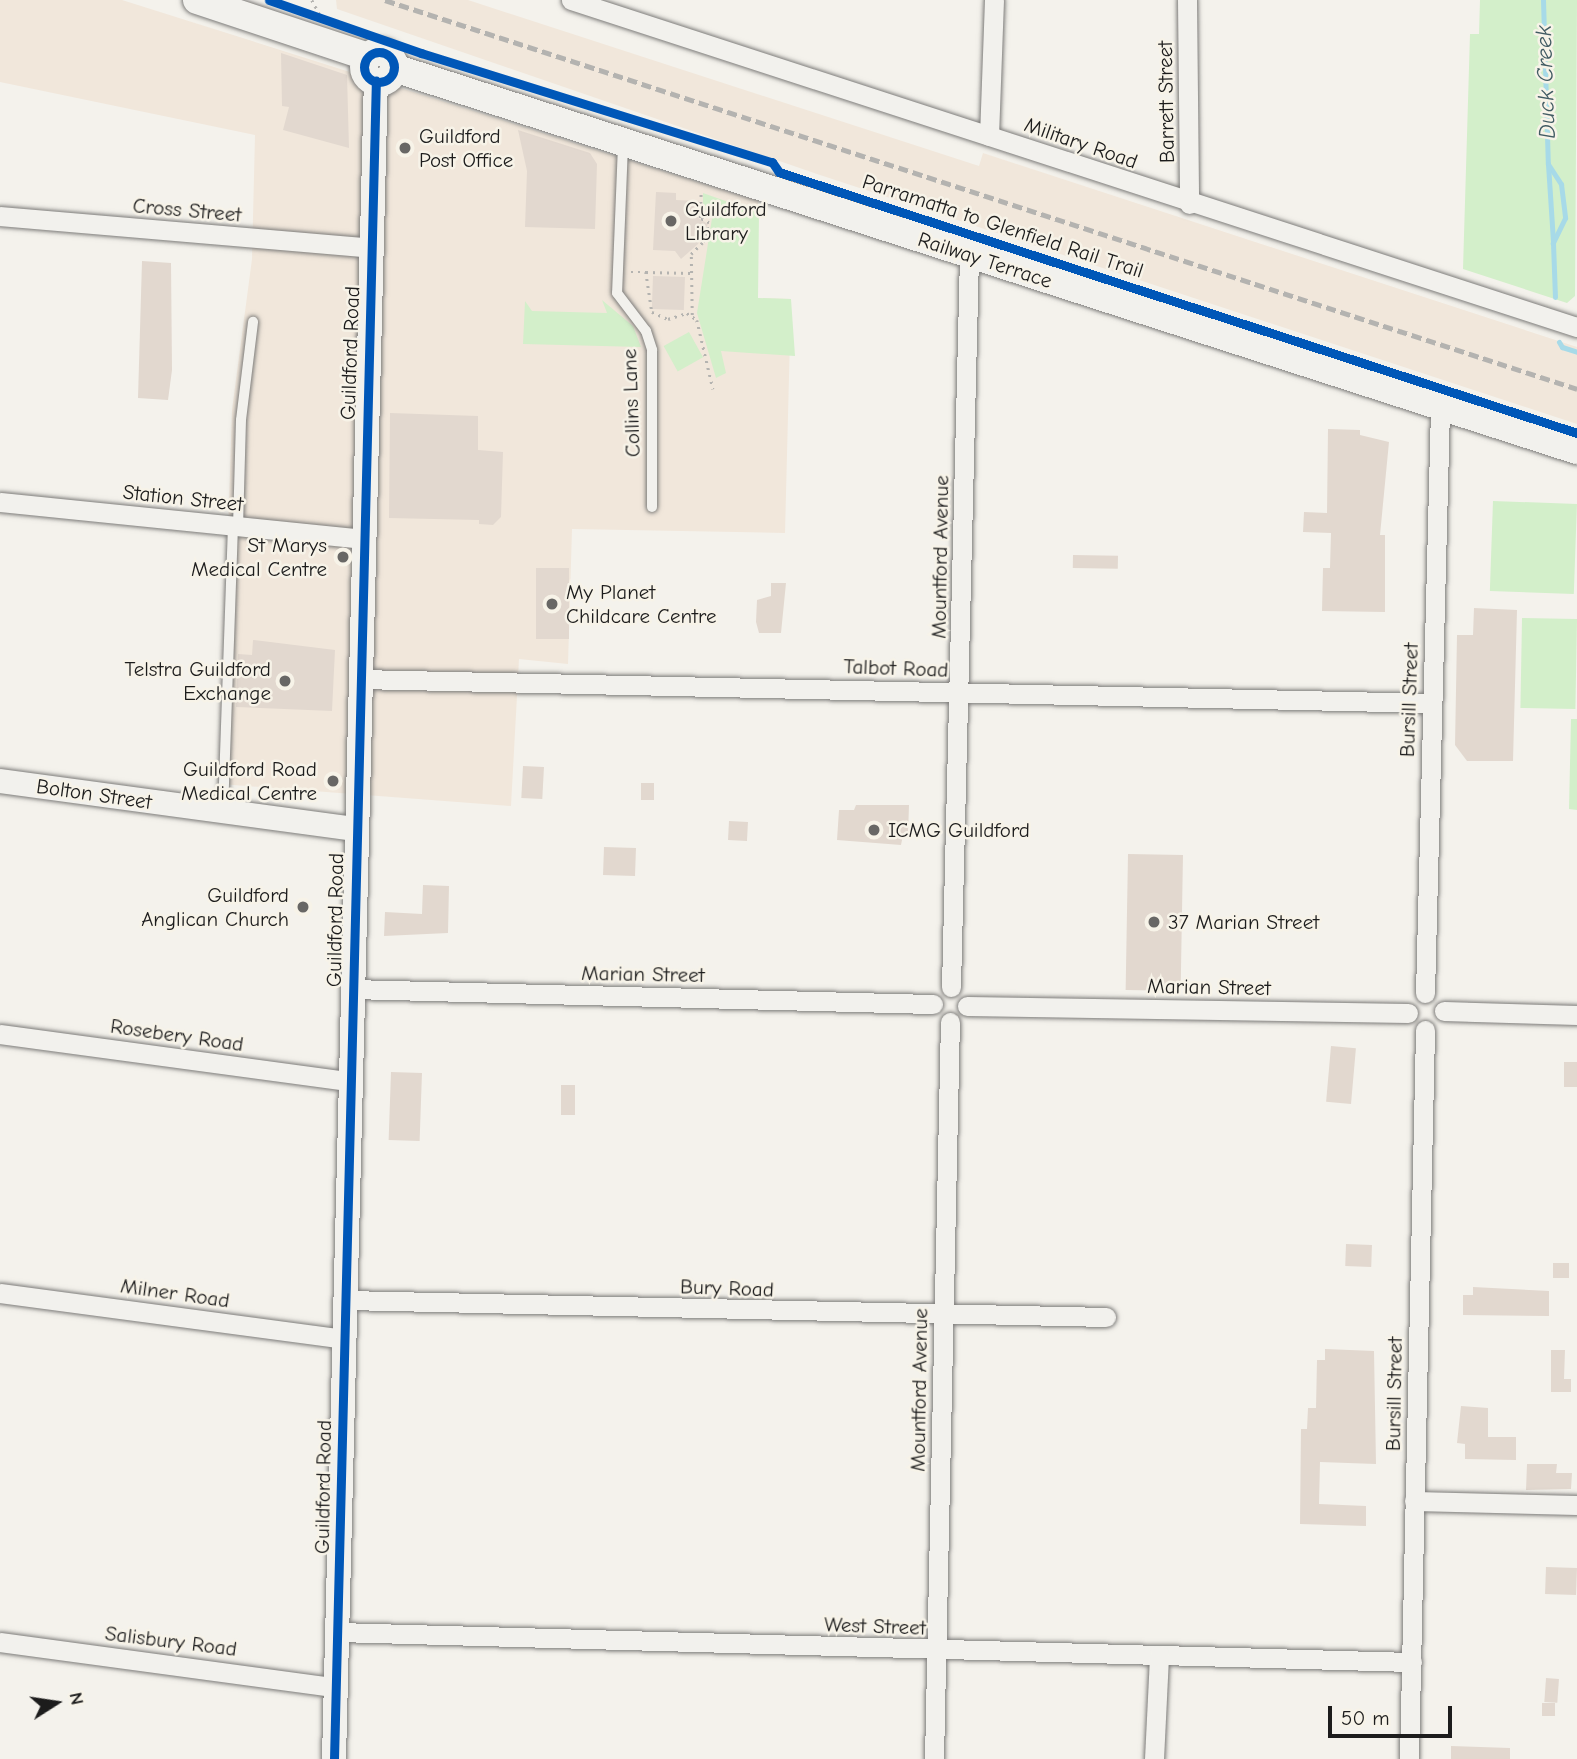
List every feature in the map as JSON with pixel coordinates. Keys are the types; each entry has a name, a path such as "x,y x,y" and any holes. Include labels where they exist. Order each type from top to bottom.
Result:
{"main road":[{"name":"Railway Terrace","path":"197,0 379,69 623,141 1440,408 1577,450"}],"street":[{"name":"Military Road","path":"571,0 1189,204 1577,327"},
{"path":"989,136 994,0"},
{"name":"Barrett Street","path":"1187,0 1189,204"},
{"name":"Guildford Road","path":"334,1759 362,539 379,69"},
{"name":"Cross Street","path":"0,216 371,248"},
{"name":"Mountford Avenue","path":"951,987 969,254"},
{"name":"Bursill Street","path":"1425,993 1440,408"},
{"name":"Station Street","path":"0,502 362,539"},
{"name":"Talbot Road","path":"359,679 1431,703"},
{"name":"Bolton Street","path":"0,781 355,829"},
{"path":"951,987 965,995 967,1006 960,1019 950,1022 940,1018 933,1004 940,990 951,987"},
{"name":"Marian Street","path":"351,989 933,1004"},
{"path":"1425,993 1436,996 1444,1011 1439,1025 1425,1030 1415,1027 1408,1013 1410,1002 1425,993"},
{"name":"Marian Street","path":"967,1006 1408,1013"},
{"path":"1444,1011 1577,1014"},
{"name":"Mountford Avenue","path":"934,1759 950,1022"},
{"name":"Bursill Street","path":"1409,1759 1425,1030"},
{"name":"Rosebery Road","path":"0,1034 348,1081"},
{"name":"Milner Road","path":"0,1293 344,1339"},
{"name":"Bury Road","path":"346,1300 943,1316 1106,1317"},
{"path":"1414,1501 1577,1505"},
{"name":"West Street","path":"337,1632 936,1651 1412,1662"},
{"name":"Salisbury Road","path":"0,1642 335,1686"},
{"path":"1154,1759 1159,1655"}],"lane":[{"name":"Collins Lane","path":"623,141 617,293 646,331 652,350 652,507"},
{"path":"223,812 241,420 253,322"}],"path":[{"path":"313,0 321,17"},
{"path":"308,13 335,23"},
{"path":"701,189 700,218 709,223 703,242 691,254 692,315 702,329 713,389"},
{"path":"617,271 691,273"},
{"path":"646,272 652,312 668,319 692,315"}],"shaded area":[{"path":"0,0 122,0 758,201 758,298 791,299 785,533 572,529 568,664 519,659 511,806 220,784 232,410 252,259 255,135 0,82"},
{"path":"336,0 468,0 979,166 983,153 1577,347 1577,424 817,174 337,9"}],"green space":[{"path":"1480,0 1577,0 1575,296 1567,303 1463,269 1470,34 1479,34"},
{"path":"703,193 759,213 758,298 791,299 795,356 721,351 726,373 716,378 697,313 713,212 703,210"},
{"path":"602,300 633,326 641,347 523,344 525,301 532,311 607,313"},
{"path":"689,332 703,357 678,371 664,346"},
{"path":"1493,501 1577,504 1574,594 1490,591"},
{"path":"1522,618 1577,619 1575,709 1520,708"},
{"path":"1571,719 1577,719 1577,810 1569,809"}],"building":[{"path":"281,53 347,75 349,148 283,130 289,107 282,106"},
{"path":"518,130 590,153 597,164 595,229 525,227 527,171"},
{"path":"656,192 676,193 676,200 699,201 698,218 708,224 698,244 681,259 675,251 653,250"},
{"path":"142,261 171,263 172,370 168,400 138,398"},
{"path":"653,276 685,277 684,310 652,309"},
{"path":"390,413 478,416 478,450 503,452 501,517 493,525 479,524 479,520 389,518"},
{"path":"1328,429 1360,430 1360,435 1389,442 1380,535 1385,535 1385,612 1322,611 1323,568 1330,568 1331,533 1303,532 1304,512 1327,513"},
{"path":"1073,555 1118,556 1118,569 1073,568"},
{"name":"My Planet Childcare Centre","path":"536,568 569,568 569,639 536,639"},
{"path":"771,583 786,583 781,633 759,633 756,622 757,600 771,596"},
{"path":"1474,608 1517,610 1513,761 1467,761 1455,745 1457,635 1473,635"},
{"name":"Telstra Guildford Exchange","path":"253,640 335,650 332,711 236,707 238,654 252,655"},
{"path":"523,766 544,767 542,799 521,798"},
{"path":"641,783 654,783 654,800 641,800"},
{"name":"ICMG Guildford","path":"856,805 909,805 908,835 903,835 901,845 837,840 839,810 854,810"},
{"path":"729,821 748,822 747,841 728,840"},
{"path":"604,847 636,848 635,876 603,875"},
{"name":"37 Marian Street","path":"1128,854 1183,855 1181,991 1126,990"},
{"path":"423,885 449,886 448,933 384,936 385,912 422,914"},
{"path":"1331,1046 1356,1048 1351,1104 1326,1102"},
{"path":"1564,1062 1577,1062 1577,1087 1564,1087"},
{"path":"391,1072 422,1073 420,1141 389,1140"},
{"path":"561,1085 575,1085 575,1115 561,1115"},
{"path":"1346,1244 1372,1245 1371,1267 1345,1266"},
{"path":"1553,1263 1569,1263 1569,1278 1553,1278"},
{"path":"1473,1287 1549,1291 1549,1316 1463,1315 1463,1295 1473,1295"},
{"path":"1325,1349 1374,1351 1376,1464 1320,1462 1319,1504 1366,1506 1366,1526 1300,1524 1301,1429 1307,1429 1308,1408 1316,1408 1317,1360 1325,1360"},
{"path":"1551,1350 1565,1350 1564,1379 1571,1379 1571,1392 1551,1392"},
{"path":"1461,1406 1488,1408 1488,1437 1516,1437 1516,1460 1465,1459 1465,1444 1457,1443"},
{"path":"1527,1464 1557,1464 1556,1473 1572,1473 1571,1489 1526,1490"},
{"path":"1546,1567 1577,1568 1576,1595 1545,1594"},
{"path":"1546,1678 1559,1679 1557,1703 1544,1702"},
{"path":"1542,1703 1555,1703 1555,1716 1542,1716"},
{"path":"1451,1746 1510,1748 1510,1759 1451,1759"}],"waterway":[{"name":"Duck Creek","path":"1543,0 1548,164 1561,184 1565,218 1553,243 1555,297"},
{"name":"Duck Creek","path":"1548,164 1553,241"},
{"name":"Duck Creek","path":"1559,342 1562,347 1577,352"}],"railway":[{"path":"385,0 1577,389"}],"cycle path":[{"name":"Parramatta to Glenfield Rail Trail","path":"269,0 421,53 772,162 779,172 1577,433"},
{"path":"379,52 385,53 393,61 394,67 393,73 385,81 379,82 373,81 365,73 364,67 365,61 373,53 379,52"},
{"path":"334,1759 376,81"}],"place":[{"name":"Guildford Post Office","path":"405,148"},
{"name":"Guildford Library","path":"671,221"},
{"name":"St Marys Medical Centre","path":"343,557"},
{"name":"My Planet Childcare Centre","path":"552,604"},
{"name":"Telstra Guildford Exchange","path":"285,681"},
{"name":"Guildford Road Medical Centre","path":"333,781"},
{"name":"ICMG Guildford","path":"874,830"},
{"name":"Guildford Anglican Church","path":"303,907"},
{"name":"37 Marian Street","path":"1154,922"}]}
